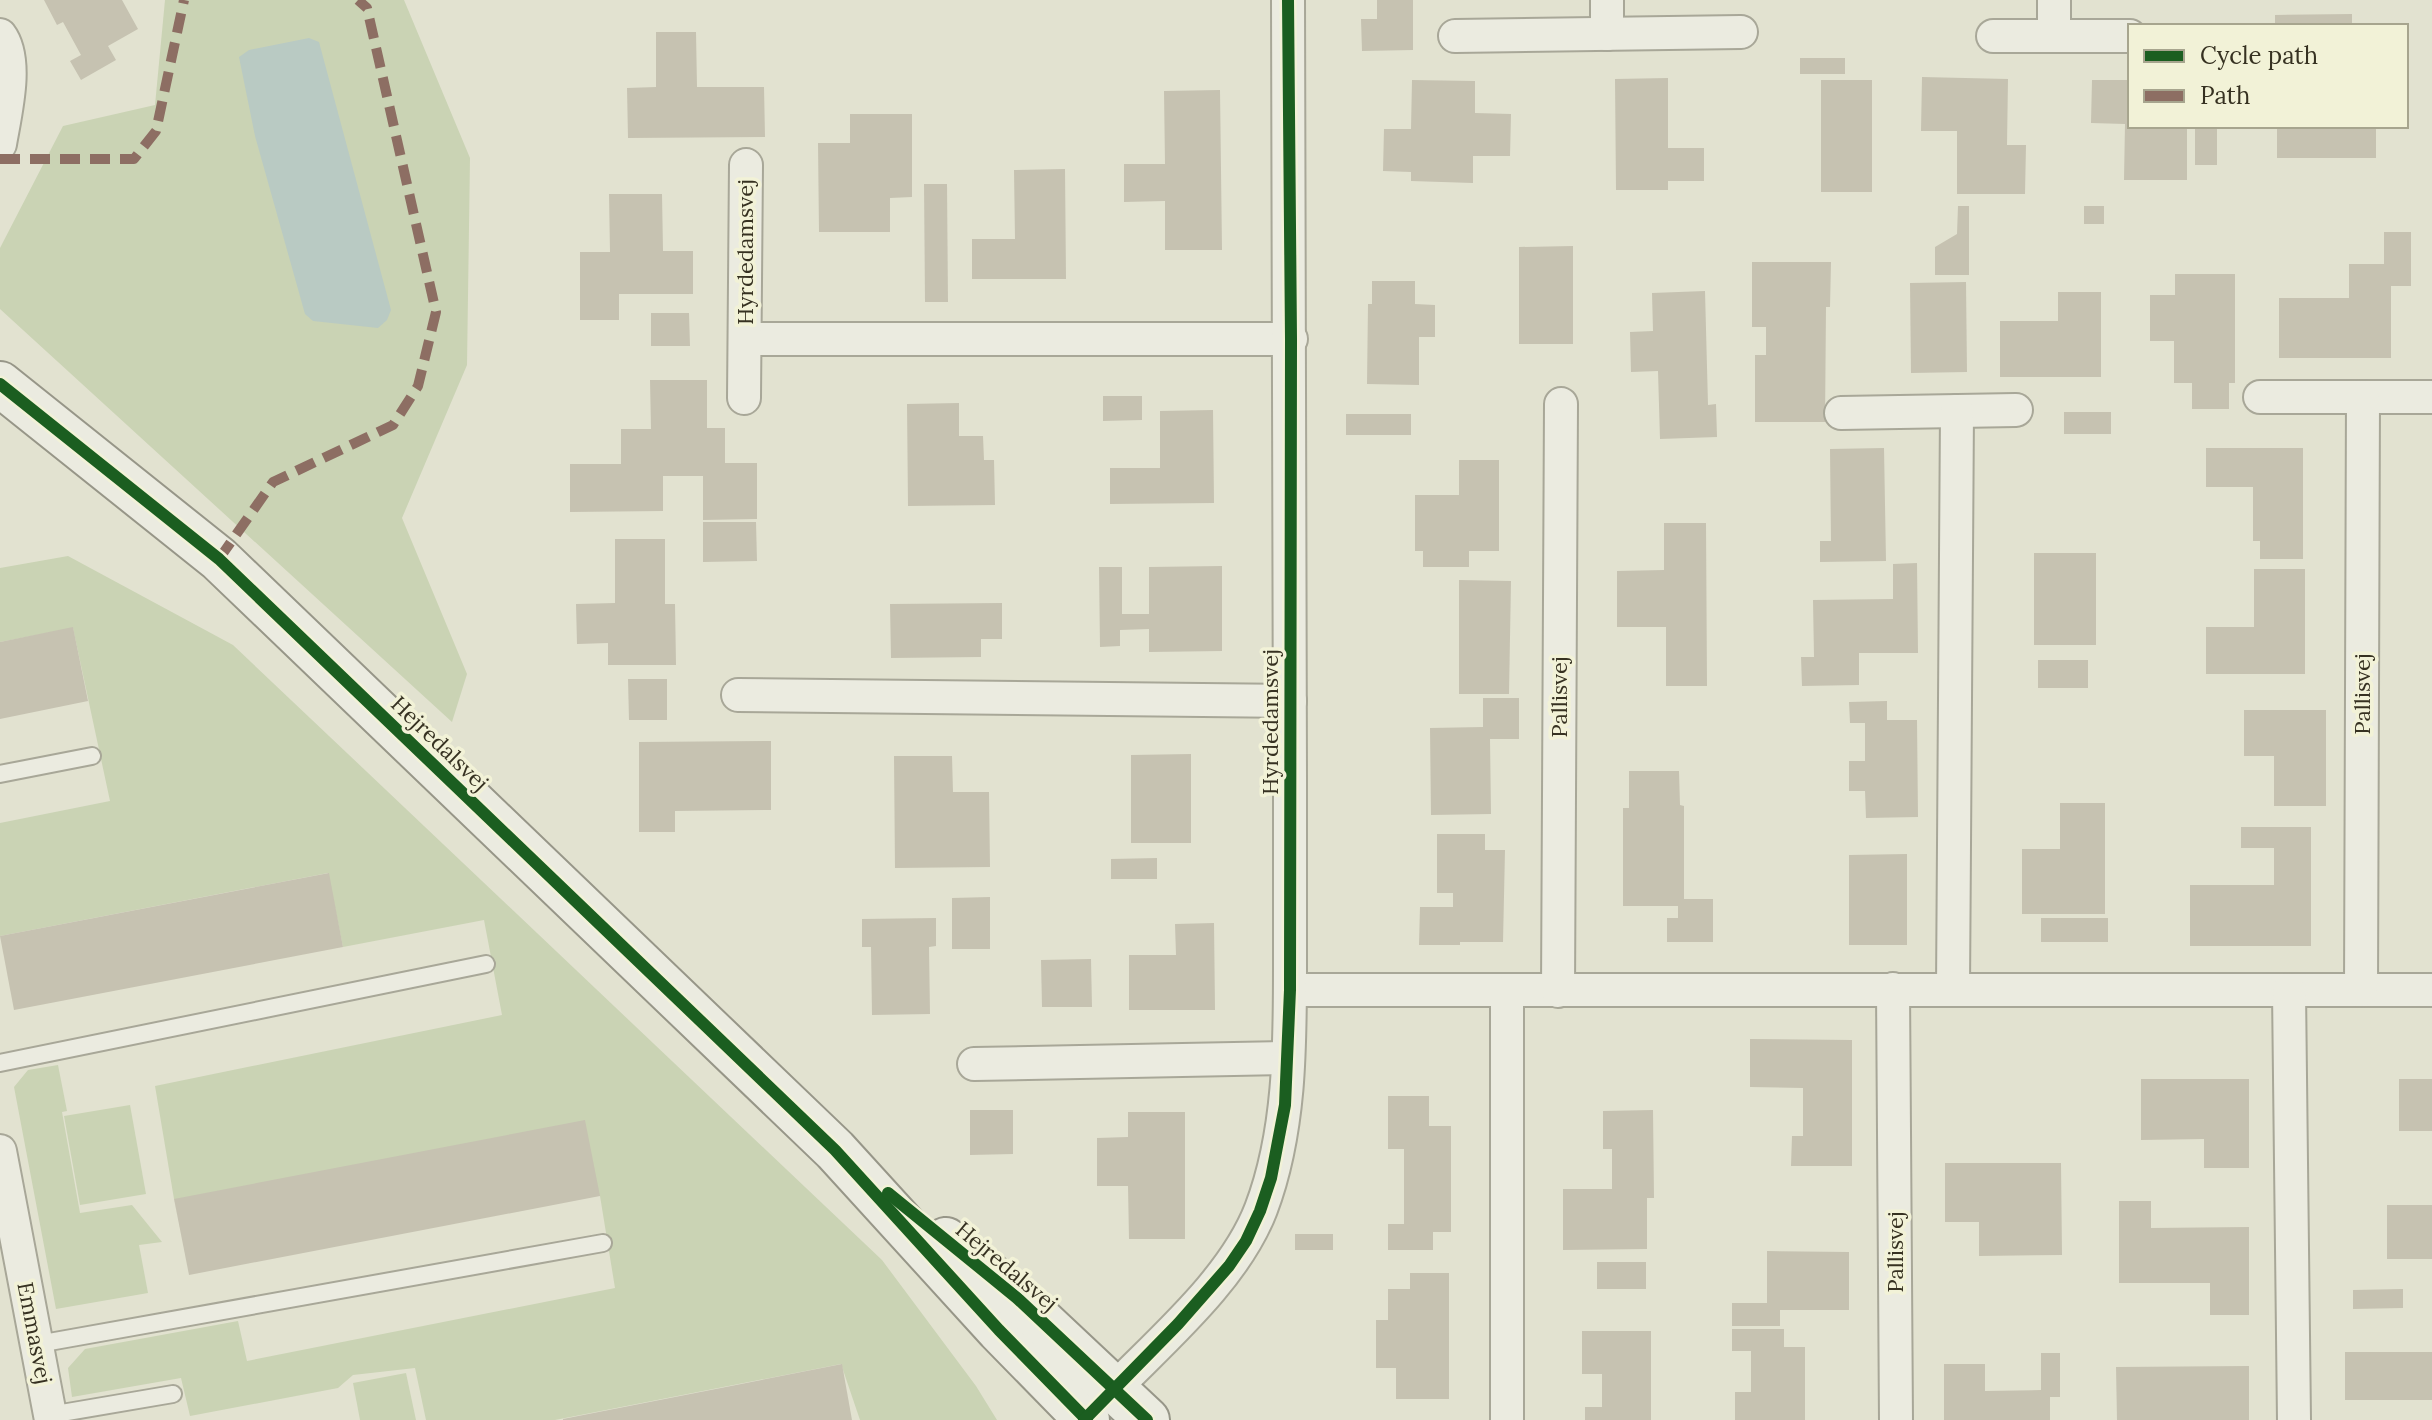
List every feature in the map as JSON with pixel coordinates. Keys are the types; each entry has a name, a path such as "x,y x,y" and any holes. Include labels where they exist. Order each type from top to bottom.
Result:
{"street":[{"name":"Hyrdedamsvej","path":"1115,1388 1219,1278 1246,1241 1260,1211 1274,1166 1285,1105 1290,990 1288,0"},
{"path":"1607,0 1607,34"},
{"path":"2054,0 2054,35"},
{"path":"1455,36 1741,32"},
{"path":"0,35 6,43 10,80 0,144"},
{"path":"1993,36 2128,36"},
{"name":"Hyrdedamsvej","path":"744,398 746,165"},
{"name":"Hyrdedamsvej","path":"745,339 1291,339"},
{"name":"Hejredalsvej","path":"0,384 219,559 835,1150 1085,1420"},
{"path":"2260,397 2432,397"},
{"name":"Pallisvej","path":"2361,990 2363,397"},
{"name":"Pallisvej","path":"1558,991 1561,404"},
{"path":"1841,413 2016,410"},
{"path":"1953,989 1957,411"},
{"name":"Hyrdedamsvej","path":"738,695 1290,701"},
{"name":"Pallisvej","path":"1893,989 1896,1420"},
{"path":"1290,990 2432,990"},
{"path":"2289,991 2294,1420"},
{"path":"1507,992 1507,1420"},
{"path":"974,1064 1288,1058"},
{"name":"Hejredalsvej","path":"835,1150 1017,1298 1147,1420"},
{"name":"Emmasvej","path":"0,1151 10,1256 38,1344 51,1418"},
{"path":"1085,1420 1115,1388"}],"lane":[{"path":"0,774 92,756"},
{"path":"0,1063 486,964"},
{"path":"38,1344 603,1243"},
{"path":"51,1418 173,1394"}],"green space":[{"path":"165,0 404,0 470,158 467,365 402,518 467,674 452,722 0,309 0,248 63,126 155,105"},
{"path":"68,556 233,645 882,1260 976,1386 997,1420 860,1420 841,1364 555,1420 426,1420 415,1368 353,1375 338,1388 190,1416 181,1378 72,1397 68,1368 85,1349 238,1321 247,1361 615,1288 600,1196 174,1199 155,1086 502,1015 484,920 343,947 328,873 0,936 0,823 110,801 73,628 0,642 0,568"},
{"path":"58,1065 67,1111 62,1112 80,1213 132,1205 162,1242 139,1245 148,1293 56,1309 14,1087 28,1070"},
{"path":"130,1105 146,1194 80,1205 64,1116"},
{"path":"406,1373 416,1420 360,1420 353,1383"}],"shaded area":[{"path":"309,38 319,42 391,310 387,320 378,328 313,321 305,314 255,136 239,57 249,50"}],"building":[{"path":"44,0 122,0 138,29 108,46 116,60 81,80 70,61 81,55 63,22 57,25"},
{"path":"1377,0 1413,0 1413,50 1362,51 1361,19 1377,19"},
{"path":"2352,14 2352,24 2275,24 2275,15"},
{"path":"656,32 696,32 697,87 764,87 765,137 628,138 627,88 656,87"},
{"path":"1800,58 1845,58 1845,74 1800,74"},
{"path":"1922,77 2008,79 2007,145 2026,145 2025,194 1957,194 1957,131 1921,131"},
{"path":"1668,78 1668,148 1704,148 1704,181 1668,181 1668,190 1616,190 1615,79"},
{"path":"1412,80 1475,81 1475,113 1511,114 1510,156 1473,156 1473,183 1411,181 1411,172 1383,171 1384,129 1411,129"},
{"path":"1821,80 1872,80 1872,192 1821,192"},
{"path":"2092,80 2128,80 2128,128 2187,128 2187,180 2124,180 2125,124 2091,123"},
{"path":"1220,90 1222,250 1165,250 1165,201 1124,202 1124,164 1165,164 1164,91"},
{"path":"850,114 912,114 912,197 890,198 890,232 819,232 818,143 850,143"},
{"path":"2195,128 2217,128 2217,165 2195,165"},
{"path":"2277,128 2376,128 2376,158 2277,158"},
{"path":"1065,169 1066,279 972,279 972,239 1015,239 1014,170"},
{"path":"924,184 947,184 948,302 925,302"},
{"path":"609,194 662,194 663,251 693,251 693,294 619,294 619,320 580,320 580,252 610,252"},
{"path":"1958,206 1969,206 1969,275 1935,275 1935,247 1957,234"},
{"path":"2084,206 2104,206 2104,224 2084,224"},
{"path":"2384,232 2411,232 2411,286 2391,286 2391,358 2279,358 2279,298 2349,298 2349,264 2384,264"},
{"path":"1573,246 1573,344 1519,344 1519,247"},
{"path":"1752,262 1831,262 1830,307 1826,307 1825,422 1755,422 1755,355 1766,355 1766,327 1752,327"},
{"path":"2175,274 2235,274 2235,383 2229,383 2229,409 2192,409 2192,383 2174,383 2174,341 2150,341 2150,295 2175,295"},
{"path":"1372,281 1415,281 1415,304 1435,305 1435,337 1419,337 1419,385 1367,384 1368,304 1372,304"},
{"path":"1966,282 1967,372 1911,373 1910,283"},
{"path":"1705,291 1708,405 1716,404 1717,437 1660,439 1658,371 1631,372 1630,332 1653,331 1652,293"},
{"path":"2058,292 2101,292 2101,377 2000,377 2000,321 2058,321"},
{"path":"651,313 689,313 690,346 651,346"},
{"path":"650,380 707,380 707,428 725,428 725,463 757,463 757,519 703,520 703,476 663,476 663,511 570,512 570,464 621,464 621,429 651,429"},
{"path":"1103,396 1142,396 1142,420 1103,421"},
{"path":"959,403 959,436 983,436 984,460 994,460 995,505 908,506 907,404"},
{"path":"1213,410 1214,503 1110,504 1110,468 1160,468 1160,411"},
{"path":"2064,412 2111,412 2111,434 2064,434"},
{"path":"1346,414 1411,414 1411,435 1346,435"},
{"path":"1884,448 1886,561 1820,562 1820,541 1831,541 1830,449"},
{"path":"2206,448 2303,448 2303,559 2260,559 2260,541 2253,541 2253,487 2206,487"},
{"path":"1459,460 1499,460 1499,551 1469,551 1469,567 1423,567 1423,551 1415,551 1415,495 1459,495"},
{"path":"703,522 756,522 757,561 703,562"},
{"path":"1664,523 1706,523 1707,686 1666,686 1666,627 1617,627 1617,571 1664,570"},
{"path":"615,539 665,539 665,604 675,604 676,665 608,665 608,643 577,644 576,604 615,603"},
{"path":"2034,553 2096,553 2096,645 2034,645"},
{"path":"1917,563 1918,653 1859,653 1859,685 1802,686 1801,657 1814,657 1813,600 1893,599 1893,564"},
{"path":"1222,566 1222,651 1149,652 1149,629 1120,630 1120,646 1100,647 1099,567 1122,567 1122,614 1149,614 1149,567"},
{"path":"2254,569 2305,569 2305,674 2206,674 2206,627 2254,627"},
{"path":"1459,580 1511,581 1509,694 1459,694"},
{"path":"1002,603 1002,639 981,639 981,657 891,658 890,604"},
{"path":"73,627 88,701 0,719 0,642"},
{"path":"2038,660 2088,660 2088,688 2038,688"},
{"path":"628,679 667,679 667,720 629,720"},
{"path":"1483,698 1519,698 1519,739 1490,739 1491,814 1431,815 1430,728 1483,727"},
{"path":"1887,701 1887,720 1917,720 1918,817 1866,818 1865,791 1849,791 1849,761 1865,761 1865,723 1850,723 1849,702"},
{"path":"2244,710 2326,710 2326,806 2274,806 2274,756 2244,756"},
{"path":"771,741 771,810 675,811 675,832 639,832 639,742"},
{"path":"1191,754 1191,843 1131,843 1131,755"},
{"path":"894,756 952,756 953,792 989,792 990,867 895,868"},
{"path":"1629,771 1679,771 1680,805 1684,806 1684,899 1713,899 1713,942 1667,942 1667,918 1678,918 1678,906 1623,906 1623,808 1629,808"},
{"path":"2060,803 2105,803 2105,914 2022,914 2022,849 2060,849"},
{"path":"2241,827 2311,827 2311,946 2190,946 2190,885 2274,885 2274,848 2241,848"},
{"path":"1437,834 1485,834 1485,850 1505,850 1503,942 1419,945 1420,907 1453,907 1453,893 1437,893"},
{"path":"1907,854 1907,945 1849,945 1849,855"},
{"path":"1157,858 1157,879 1111,879 1111,859"},
{"path":"329,873 343,947 14,1010 0,936"},
{"path":"990,897 990,949 952,949 952,898"},
{"path":"936,918 936,946 929,947 930,1014 872,1015 871,947 862,947 862,919"},
{"path":"2041,918 2108,918 2108,942 2041,942"},
{"path":"1214,923 1215,1010 1129,1010 1129,955 1176,955 1175,924"},
{"path":"1091,959 1092,1007 1042,1007 1041,960"},
{"path":"1750,1039 1852,1040 1852,1166 1791,1166 1792,1136 1803,1136 1803,1088 1750,1087"},
{"path":"2141,1079 2249,1079 2249,1168 2204,1168 2204,1139 2141,1140"},
{"path":"2399,1079 2432,1079 2432,1131 2399,1131"},
{"path":"1388,1096 1429,1096 1429,1126 1451,1126 1451,1232 1433,1232 1433,1250 1388,1250 1388,1224 1404,1224 1404,1149 1388,1149"},
{"path":"970,1110 1013,1110 1013,1154 970,1155"},
{"path":"1653,1110 1654,1198 1647,1198 1647,1249 1563,1250 1563,1189 1612,1189 1612,1149 1603,1149 1603,1111"},
{"path":"1128,1112 1185,1112 1185,1239 1129,1239 1128,1186 1097,1186 1097,1138 1128,1137"},
{"path":"585,1120 600,1196 189,1275 174,1199"},
{"path":"1945,1163 2061,1163 2062,1255 1979,1256 1979,1222 1945,1222"},
{"path":"2119,1201 2151,1201 2151,1228 2249,1227 2249,1315 2210,1315 2210,1283 2119,1283"},
{"path":"2387,1205 2432,1205 2432,1259 2387,1259"},
{"path":"1295,1234 1333,1234 1333,1250 1295,1250"},
{"path":"1767,1251 1849,1252 1849,1310 1780,1310 1780,1326 1732,1326 1732,1303 1767,1303"},
{"path":"1597,1262 1646,1262 1646,1289 1597,1289"},
{"path":"1410,1273 1449,1273 1449,1399 1396,1399 1396,1368 1376,1368 1376,1320 1388,1320 1388,1289 1410,1289"},
{"path":"2403,1289 2403,1308 2353,1309 2353,1290"},
{"path":"1732,1329 1784,1329 1784,1347 1805,1347 1805,1420 1735,1420 1735,1392 1751,1392 1751,1351 1732,1351"},
{"path":"1582,1331 1651,1331 1651,1420 1585,1420 1585,1407 1602,1407 1602,1374 1582,1374"},
{"path":"2345,1352 2432,1352 2432,1400 2345,1400"},
{"path":"2041,1353 2060,1353 2060,1397 2050,1397 2050,1420 1944,1420 1944,1364 1985,1364 1985,1391 2041,1390"},
{"path":"842,1364 852,1420 563,1420 563,1419"},
{"path":"2249,1366 2249,1420 2117,1420 2116,1367"}],"marked path":[{"path":"0,159 134,159 156,131 184,0"},
{"path":"219,559 273,482 393,425 418,386 436,312 367,8 358,0"}],"cycle path":[{"path":"1084,1420 1178,1324 1229,1266 1246,1241 1271,1178 1285,1105 1290,990 1288,0"},
{"path":"0,384 219,559 835,1150 999,1330 1087,1420"},
{"path":"888,1193 1017,1298 1147,1420"}]}
